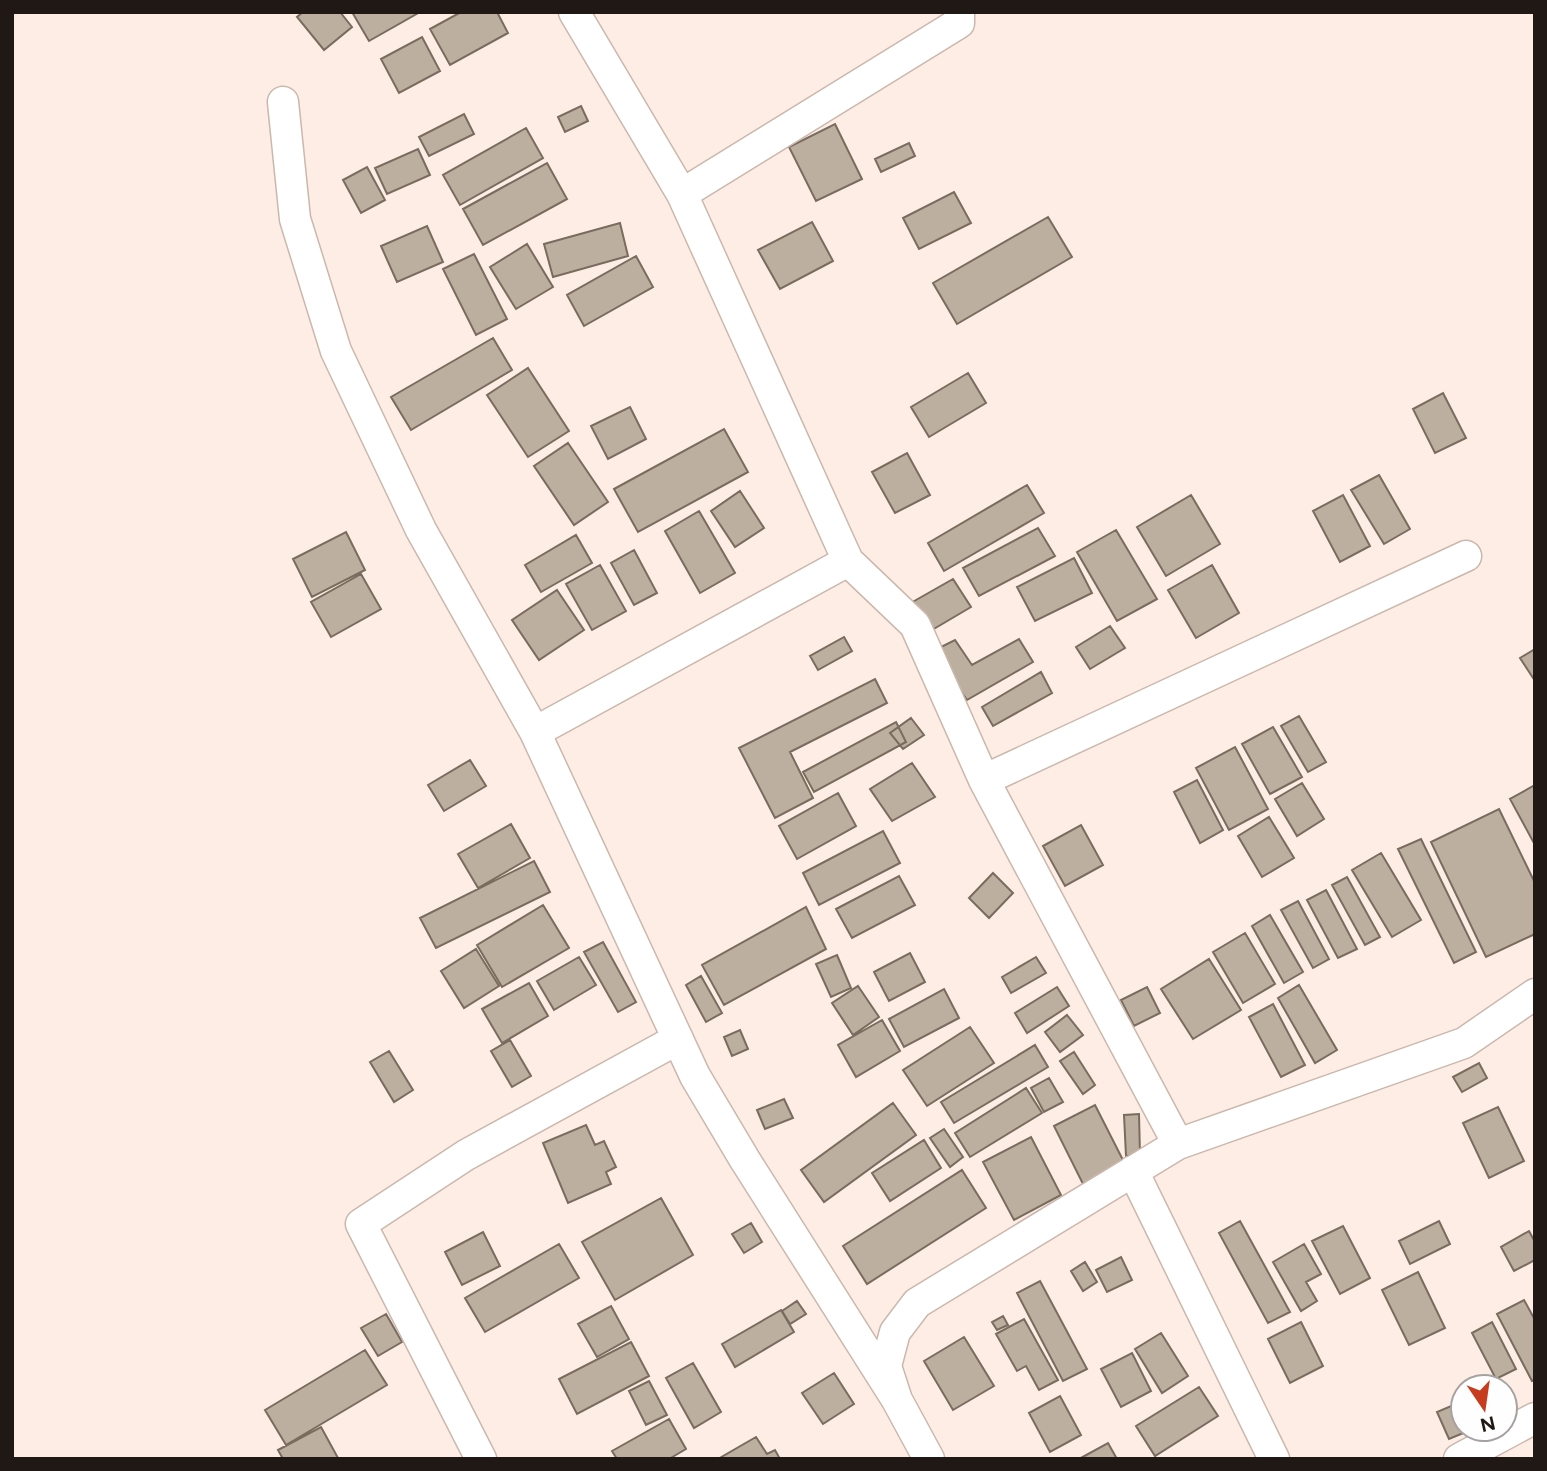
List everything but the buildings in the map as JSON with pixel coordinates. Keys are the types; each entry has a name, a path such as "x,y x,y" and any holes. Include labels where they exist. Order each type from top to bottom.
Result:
{"street":[{"path":"573,12 682,194 848,561 915,625 984,780 1178,1144"},
{"path":"682,194 958,23 959,12"},
{"path":"283,102 295,219 337,351 421,530 536,732 695,1076 897,1400 929,1459"},
{"path":"984,780 1466,556"},
{"path":"536,732 848,561"},
{"path":"897,1400 886,1366 895,1332 917,1303 1178,1144 1464,1043 1535,994"},
{"path":"481,1459 361,1224 466,1155 678,1038"},
{"path":"1133,1171 1274,1459"},
{"path":"1460,1459 1535,1418"}]}
